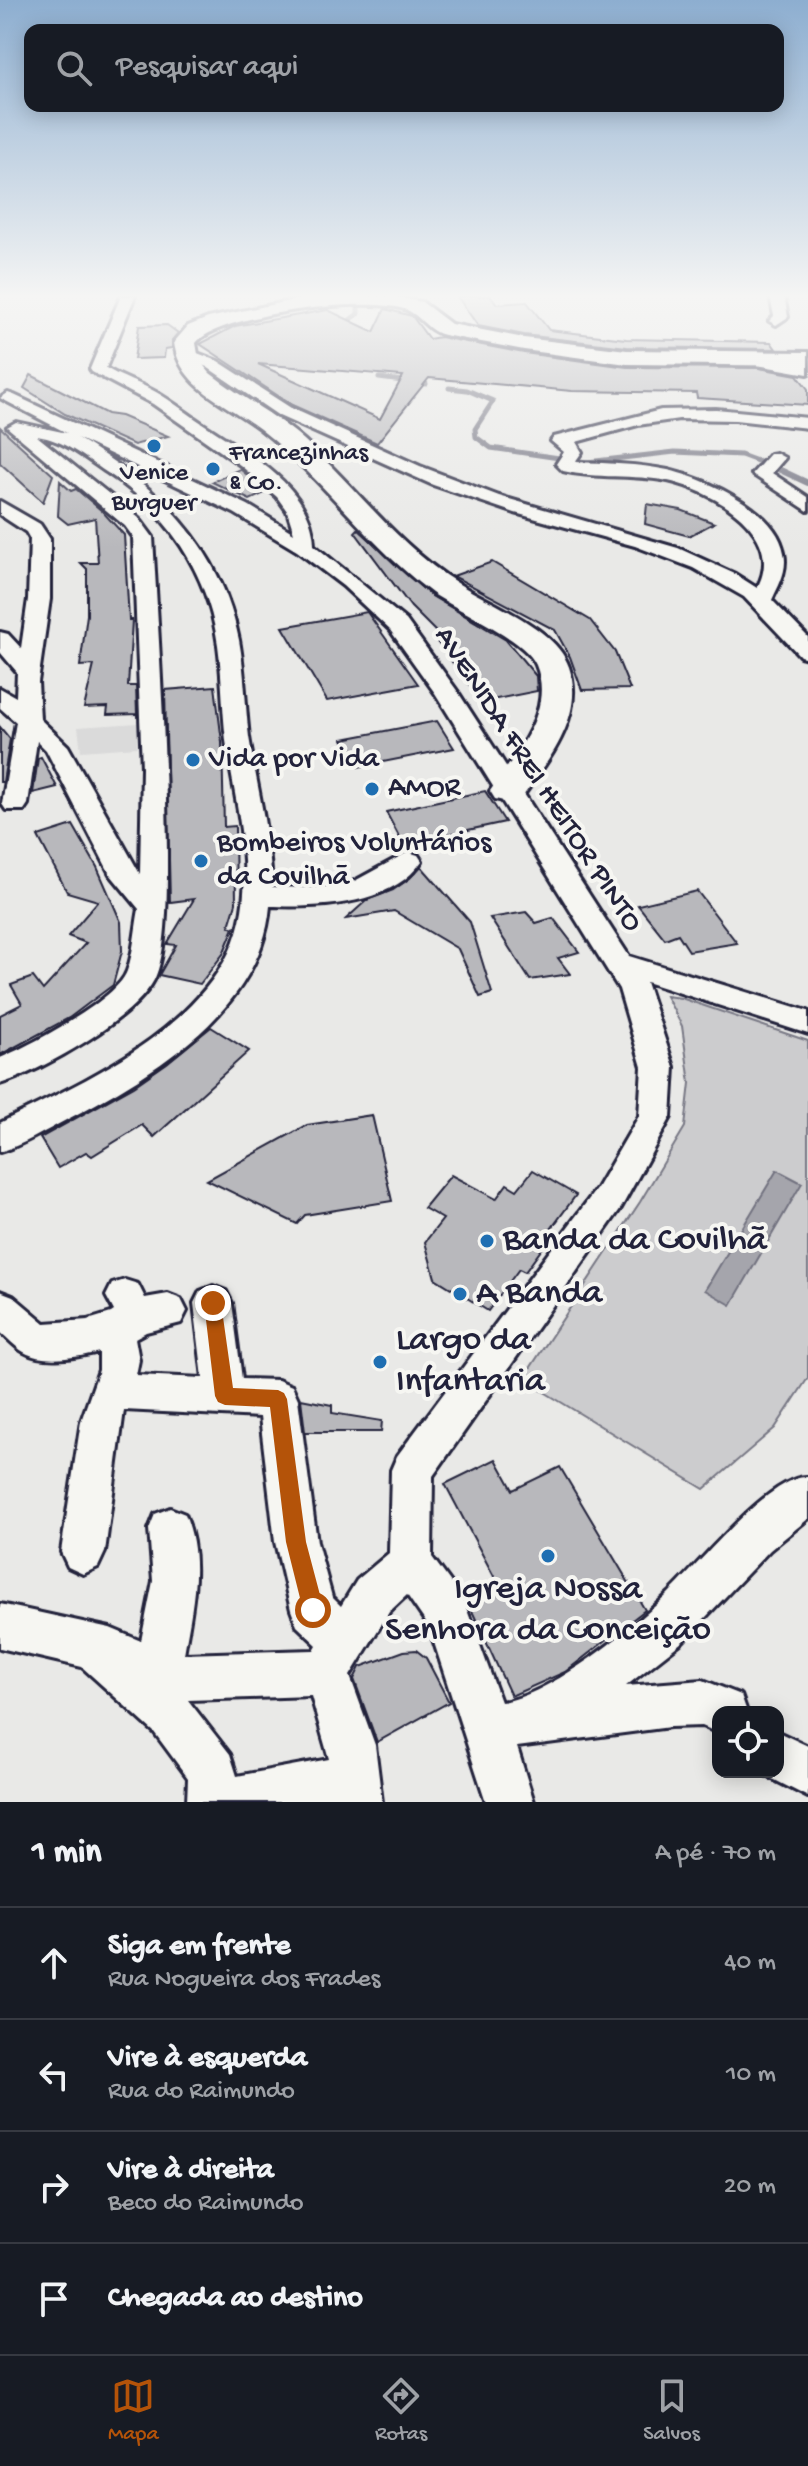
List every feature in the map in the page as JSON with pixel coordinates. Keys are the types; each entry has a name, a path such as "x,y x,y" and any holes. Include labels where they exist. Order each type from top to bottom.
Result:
{"street":[{"path":"114,380 149,394 260,470 302,520 307,535 304,547"},
{"path":"206,380 304,453 414,567 467,603 524,634 552,662 558,696 544,740 508,791"},
{"path":"236,380 279,409 418,471 495,501 657,545 730,579 761,600 808,651"},
{"path":"0,1072 42,1053 117,1004 141,977 153,908 154,768 143,537 132,522 16,427 4,412 4,387"},
{"name":"AVENIDA FREI HEITOR PINTO","path":"4,387 241,509 304,547 350,582 398,625 446,692 634,988 658,1067 655,1117 609,1198 412,1470 410,1563"},
{"path":"761,600 771,586 775,556 761,523 701,487 681,479 569,467 567,460 573,452 570,446 560,441 604,426 661,415 731,414 808,423"},
{"path":"0,1139 60,1110 154,1051 183,1028 214,997 237,966 254,925 258,896 258,854 238,747 226,628 206,570 183,530 153,496 71,441 16,427"},
{"path":"770,463 761,474 808,505"},
{"path":"0,507 33,528 40,539 39,599 29,671 28,719 15,804"},
{"path":"0,639 29,671"},
{"path":"0,695 56,746 124,874 153,908"},
{"path":"258,896 306,897 352,893 378,882 408,861"},
{"path":"619,964 808,1023"},
{"path":"213,1303 225,1396"},
{"path":"0,1308 37,1340 78,1341 136,1314 120,1348 118,1380 103,1411 83,1552"},
{"path":"113,1390 146,1395 278,1399 296,1542 313,1610 336,1657 357,1791 319,1784 228,1802"},
{"path":"508,1724 624,1663 682,1611 775,1514 803,1497 808,1498"},
{"path":"158,1670 175,1581 170,1529"},
{"path":"336,1657 373,1596 410,1563 447,1615 508,1724 507,1788"},
{"path":"0,1626 110,1651 175,1677 336,1657"},
{"path":"87,1645 171,1715 213,1771 211,1802"},
{"path":"508,1724 670,1704 703,1703 712,1707"},
{"path":"784,1759 808,1773"}],"shaded area":[{"path":"138,723 137,747 81,751 78,727"},
{"path":"666,996 681,998 808,1041 808,1378 775,1428 704,1489 523,1379 640,1202 685,1127 690,1083 682,1026"},
{"path":"777,1170 802,1183 731,1305 705,1290"}],"building":[{"path":"28,380 41,380 107,414 121,416 168,436 134,445 65,414 24,388"},
{"path":"254,380 294,380 380,419 401,380 427,380 377,443 292,405"},
{"path":"452,380 801,380 808,389 808,405 697,398 696,393 572,391"},
{"path":"0,427 53,475 43,502 0,463"},
{"path":"240,469 267,492 250,500 212,482"},
{"path":"60,481 71,491 76,489 124,535 129,620 132,620 128,686 136,686 137,714 107,715 108,707 84,708 94,665 80,666 87,615 87,569 81,563 98,563 95,518 68,524 58,516"},
{"path":"647,504 681,510 714,523 689,536 645,524"},
{"path":"358,529 430,595 506,640 536,676 537,691 482,702 435,639 442,638 411,607 355,532"},
{"path":"492,562 590,620 615,652 630,689 582,690 570,657 555,630 453,576"},
{"path":"367,612 418,684 327,701 283,627"},
{"path":"215,686 222,742 224,827 235,826 236,903 229,926 234,928 223,954 200,984 159,975 176,945 167,944 194,899 170,902 165,690"},
{"path":"437,721 454,748 358,767 343,739"},
{"path":"0,727 10,739 3,782 0,782"},
{"path":"41,757 57,787 33,793 38,758"},
{"path":"485,791 505,822 403,844 386,812"},
{"path":"73,825 97,867 121,922 122,951 113,985 69,1018 0,1055 0,1015 22,1004 11,985 33,977 43,990 86,943 68,936 98,901 67,892 38,836"},
{"path":"421,866 470,922 492,993 480,997 458,949 394,911 346,919 367,900 393,890 410,878"},
{"path":"697,891 737,943 689,951 678,934 665,939 638,905"},
{"path":"526,912 536,923 553,918 579,952 558,958 570,974 530,980 490,918"},
{"path":"211,1027 249,1051 154,1137 142,1125 92,1156 86,1152 58,1168 40,1138 134,1086"},
{"path":"372,1115 392,1201 305,1215 297,1224 207,1180 307,1125"},
{"name":"Banda da Covilhã","path":"533,1170 576,1195 525,1272 519,1269 488,1311 435,1278 425,1242 443,1219 424,1208 451,1175 496,1199 507,1184 517,1190"},
{"path":"301,1399 332,1405 332,1413 382,1421 381,1432 305,1432"},
{"name":"Igreja Nossa Senhora da Conceição","path":"496,1459 513,1490 560,1467 645,1610 565,1672 511,1696 467,1600 498,1584 445,1484"},
{"path":"416,1650 426,1658 449,1702 377,1742 354,1679 360,1667 404,1651"}],"waterway":[{"path":"395,380 426,384"},
{"path":"449,388 467,390 493,401 475,429 476,437 491,448 587,462 675,452 741,455 776,468"},
{"path":"776,468 808,483"}],"place":[{"name":"Venice Burguer","path":"154,446"},
{"name":"Francezinhas & Co.","path":"213,469"},
{"name":"Vida por Vida","path":"193,760"},
{"name":"AMOR","path":"372,789"},
{"name":"Bombeiros Voluntários da Covilhã","path":"201,861"},
{"name":"Banda da Covilhã","path":"487,1241"},
{"name":"A Banda","path":"460,1294"},
{"name":"Largo da Infantaria","path":"380,1362"},
{"name":"Igreja Nossa Senhora da Conceição","path":"548,1556"}],"route":[{"path":"213,1303 225,1396 278,1399 296,1542 313,1610"}]}
